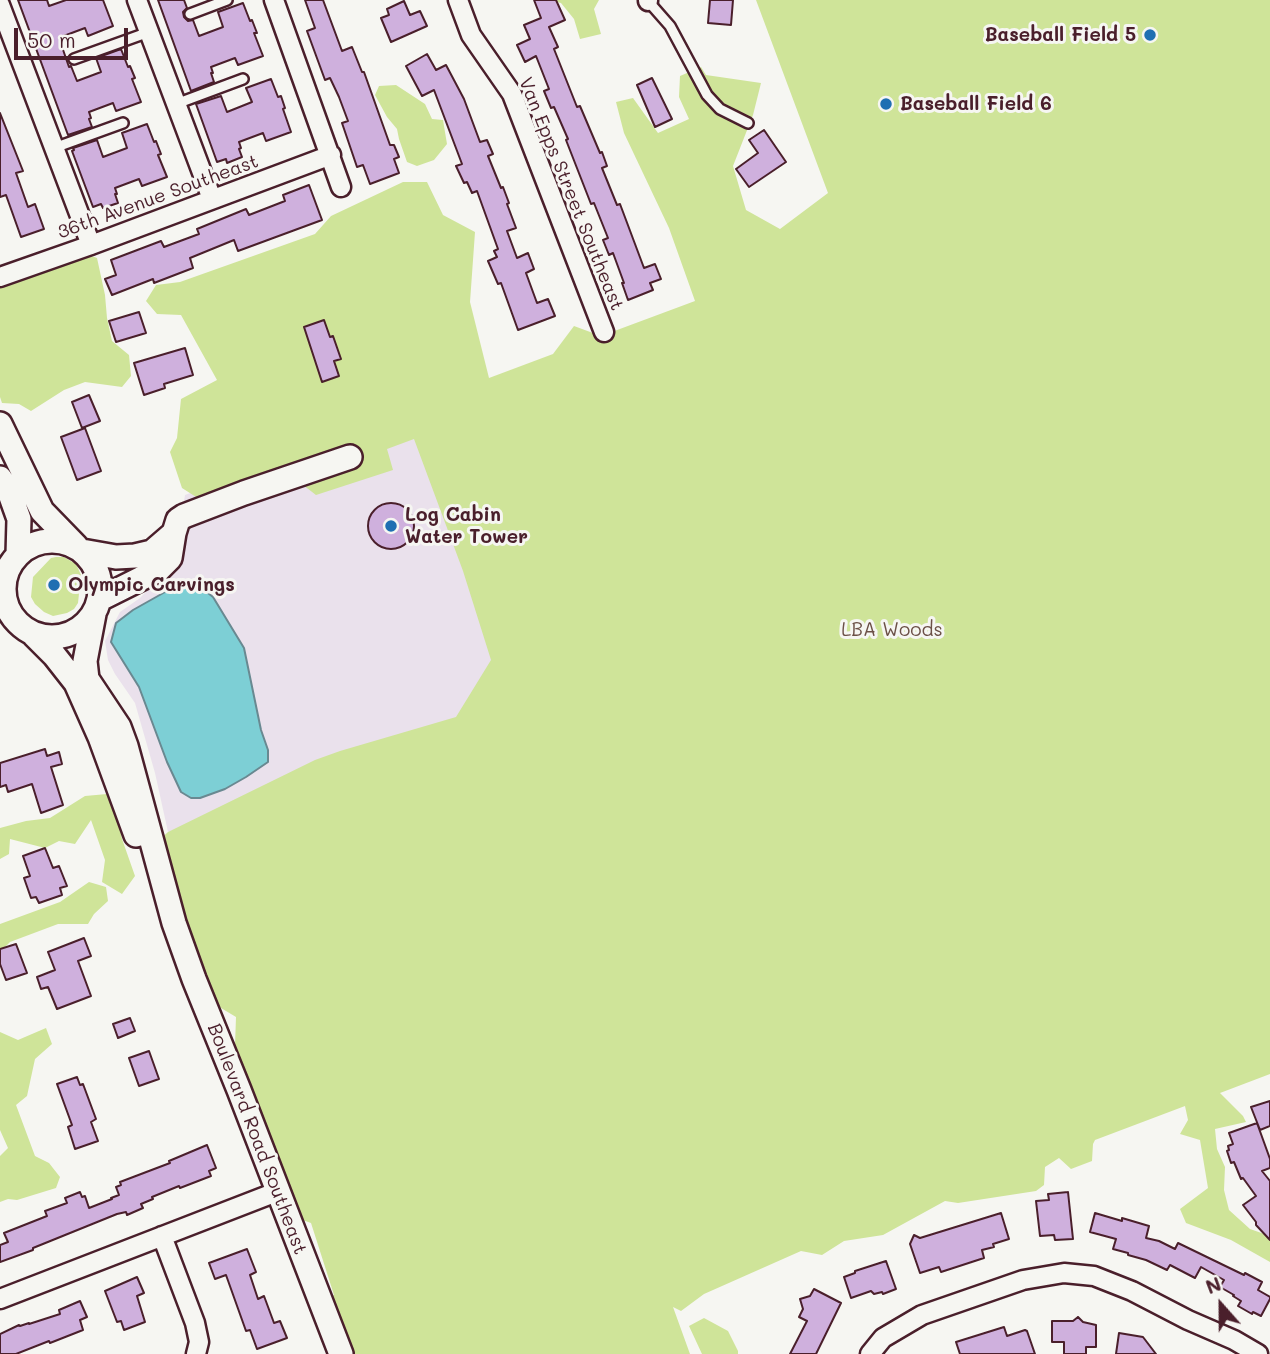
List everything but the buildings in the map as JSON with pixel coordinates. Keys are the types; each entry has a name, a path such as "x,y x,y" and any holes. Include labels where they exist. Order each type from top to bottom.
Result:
{"street":[{"path":"137,0 212,199"},
{"path":"274,0 341,187"},
{"name":"Van Epps Street Southeast","path":"458,0 471,34 512,94 604,332"},
{"path":"0,5 91,245"},
{"name":"36th Avenue Southeast","path":"0,276 91,245 331,155"},
{"path":"0,424 42,511 94,565 101,587 97,606 85,624 74,633 61,637 47,638 30,633 8,618 0,616"},
{"path":"97,606 158,570 170,558 178,520 205,507 350,457"},
{"path":"0,478 9,491 19,519 3,590 6,606 14,620 30,633"},
{"path":"8,569 22,551 35,543 65,542 80,550 135,556 152,552 174,533"},
{"name":"Boulevard Road Southeast","path":"97,606 85,661 87,680 119,727 174,923 341,1354"},
{"name":"Boulevard Road Southeast","path":"30,633 54,655 76,683 100,737 152,876 174,923"},
{"path":"0,1299 279,1191"},
{"path":"162,1236 195,1322 199,1342 196,1354"},
{"path":"870,1354 883,1338 922,1315 1023,1280 1064,1273 1094,1276 1132,1291 1258,1354"}],"lane":[{"path":"191,13 227,0"},
{"path":"648,1 670,26 707,94 720,109 748,123"},
{"path":"74,59 149,32"},
{"path":"176,104 243,79"},
{"path":"54,148 123,123"}],"shaded area":[{"path":"411,409 521,698 168,832 135,703 108,660 105,641 120,612 140,598 174,562 185,495"}],"green space":[{"path":"549,0 599,0 594,9 601,34 580,39 574,19 561,3"},
{"name":"LBA Woods","path":"756,0 1270,0 1270,1074 1220,1093 1246,1122 1215,1129 1217,1149 1225,1167 1224,1190 1229,1210 1250,1229 1270,1236 1270,1262 1231,1240 1186,1223 1180,1209 1208,1188 1200,1140 1180,1134 1188,1120 1185,1106 1095,1140 1092,1161 1071,1169 1059,1158 1045,1167 1044,1185 1036,1191 958,1203 945,1201 883,1235 844,1241 822,1255 801,1251 704,1294 681,1311 673,1307 690,1354 341,1354 321,1300 334,1295 311,1223 288,1215 243,1080 235,1045 236,1017 221,1008 205,989 153,846 168,832 315,760 456,717 491,660 463,571 414,439 387,449 393,470 316,495 281,468 204,502 182,488 170,452 177,438 181,399 217,380 181,315 157,314 146,301 156,285 180,282 315,234 331,216 403,182 427,182 443,215 475,232 470,302 489,378 553,354 574,326 601,336 695,301 669,228 624,133 616,102 633,98 658,133 689,119 679,97 680,76 701,67 706,75 761,83 753,115 733,166 746,210 780,229 828,193"},
{"path":"396,85 425,104 432,119 443,120 447,144 434,160 417,166 407,162 397,129 375,95 379,86"},
{"path":"76,250 97,258 112,341 129,355 131,376 122,387 85,382 64,390 31,411 19,404 2,403 0,277"},
{"path":"64,557 76,564 81,575 78,603 74,609 53,616 44,612 31,597 33,577 51,558"},
{"path":"107,794 114,800 122,839 135,876 122,894 102,882 105,860 91,820 75,844 59,841 45,848 10,839 9,854 0,859 0,828 50,818 85,796"},
{"path":"89,882 106,887 108,901 88,924 58,924 10,942 0,952 0,924 60,902"},
{"path":"46,1028 52,1044 35,1059 27,1096 16,1105 35,1156 49,1163 60,1177 56,1188 17,1200 0,1202 0,1156 8,1148 0,1130 0,1032 18,1040"},
{"path":"704,1318 728,1331 738,1354 702,1354 689,1326"}],"water":[{"path":"180,580 194,582 213,597 244,648 261,730 268,750 268,762 225,789 200,798 191,798 181,792 139,687 111,642 116,623"}],"place":[{"name":"Baseball Field 5","path":"1150,35"},
{"name":"Baseball Field 6","path":"886,104"},
{"name":"Log Cabin Water Tower","path":"391,526"},
{"name":"Olympic Carvings","path":"54,585"}]}
